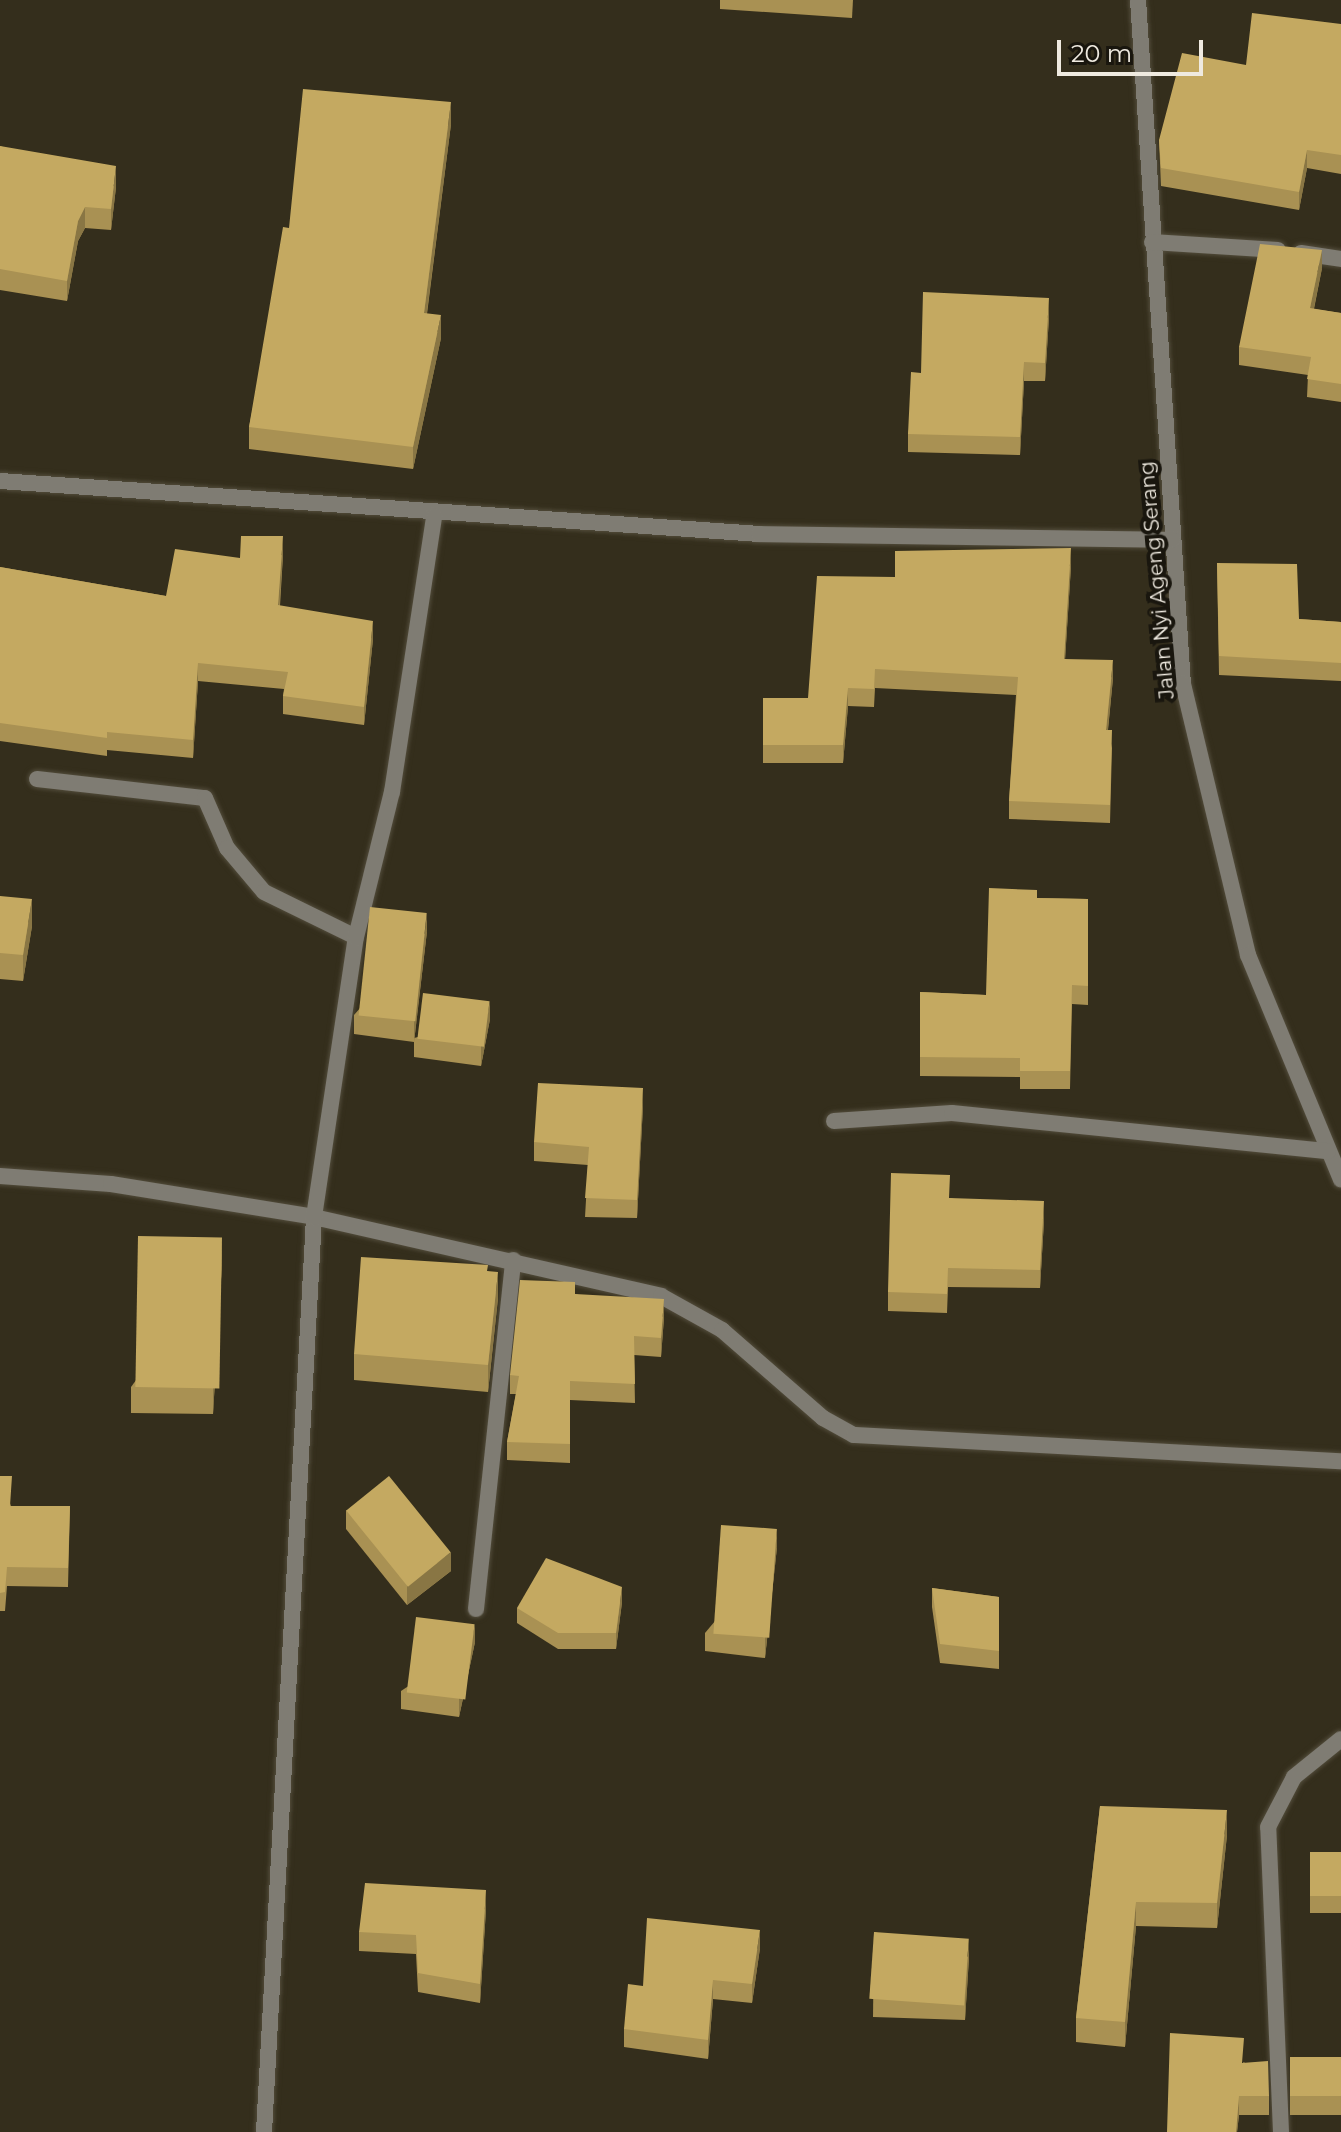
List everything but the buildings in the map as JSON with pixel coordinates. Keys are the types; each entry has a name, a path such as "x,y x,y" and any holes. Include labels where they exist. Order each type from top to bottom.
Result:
{"street":[{"name":"Jalan Nyi Ageng Serang","path":"1138,0 1183,684 1207,804 1248,955 1341,1179"},
{"path":"1152,242 1341,259"},
{"path":"0,481 434,516 759,534 1173,540"},
{"path":"264,2132 314,1217 356,937 392,792 434,516"},
{"path":"37,779 205,798 227,848 254,884 356,937"},
{"path":"834,1121 952,1113 1328,1151"},
{"path":"0,1176 111,1184 314,1217 661,1296 695,1312 854,1435 1341,1461"},
{"path":"476,1609 513,1260"},
{"path":"1281,2132 1268,1827 1294,1777 1341,1739"}]}
